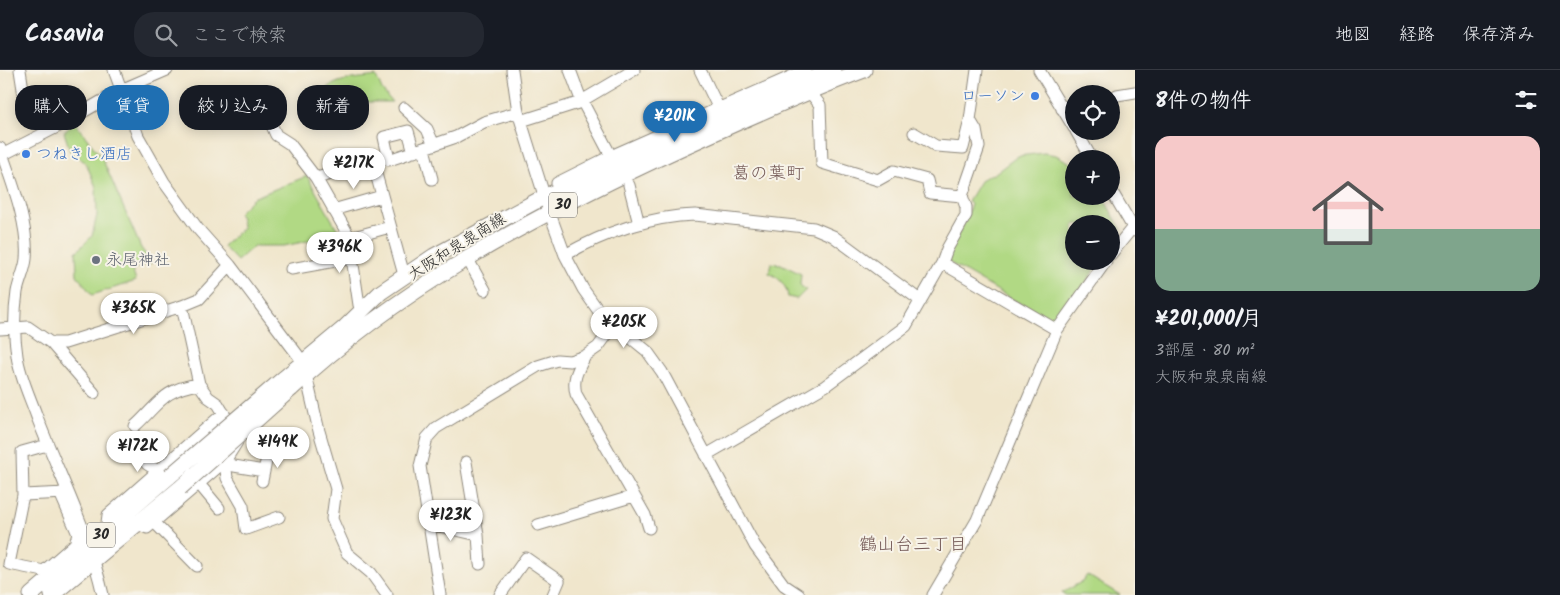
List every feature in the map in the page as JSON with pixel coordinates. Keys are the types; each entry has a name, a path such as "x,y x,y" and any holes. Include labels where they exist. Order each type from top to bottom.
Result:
{"main road":[{"name":"大阪和泉泉南線","path":"52,595 92,553 106,530 287,384 363,310 404,275 434,256 547,204 745,118 801,78 833,70"},
{"name":"大阪和泉泉南線","path":"801,78 864,70"},
{"name":"大阪和泉泉南線","path":"305,368 547,204"},
{"name":"大阪和泉泉南線","path":"31,595 135,523 170,478"}],"street":[{"path":"20,70 22,85"},
{"path":"114,70 119,85"},
{"path":"132,85 167,70"},
{"path":"512,70 519,117 547,204 566,255 583,289 600,314 647,351 662,372 755,546 784,585 799,595"},
{"path":"570,70 582,101 611,156"},
{"path":"424,149 456,137 484,122 519,117 582,101 621,73 634,70"},
{"path":"700,70 719,109"},
{"path":"914,133 936,146 963,148 970,120 977,70"},
{"path":"1039,70 1065,114"},
{"path":"547,204 556,183 611,156 719,109 801,78 820,105 822,163 878,180 894,172 926,180 930,193 962,196"},
{"path":"1120,94 1135,92"},
{"path":"47,445 22,452 23,495 9,564 44,571 75,544 78,534 65,493 21,375 17,355 16,327 18,290 26,259 22,220 5,182 1,155 57,128 97,104"},
{"path":"404,108 427,129 424,149 432,178"},
{"path":"706,455 825,386 906,326 942,263 947,249 966,215 962,196 979,147 976,130 970,120"},
{"path":"136,130 164,182 198,229 230,265 305,368 319,431 336,489 332,519 346,553 371,573 387,595"},
{"path":"274,130 276,135 290,144 316,178 350,238 390,227"},
{"path":"316,178 373,163 404,275"},
{"path":"629,186 639,224"},
{"path":"333,210 382,196"},
{"path":"1120,205 1134,229 1120,244"},
{"path":"566,255 639,224 678,216 695,215 814,228 832,236 920,301"},
{"path":"291,269 352,258 359,305 363,310"},
{"path":"467,258 485,290"},
{"path":"942,263 1057,330"},
{"path":"51,344 65,343 199,299 230,265"},
{"path":"933,595 977,520 1057,330 1100,270"},
{"path":"135,523 147,528 225,461 237,442 235,432 224,413 199,384 182,306"},
{"path":"440,595 420,466 427,438 436,428 538,366 557,360 570,361 585,356 598,346 615,324"},
{"path":"0,329 16,327 35,330 51,344 94,393"},
{"path":"585,356 575,374 576,394 645,515 649,528"},
{"path":"135,426 158,400 181,387 199,384"},
{"path":"139,453 147,464 170,478 224,413"},
{"path":"225,461 263,476 268,452"},
{"path":"225,461 227,478 243,506 246,529 279,517"},
{"path":"466,462 478,535 480,564"},
{"path":"199,484 219,508"},
{"path":"23,495 65,493"},
{"path":"65,493 92,553 103,595"},
{"path":"538,525 634,496"},
{"path":"154,522 191,552 197,566"},
{"path":"430,524 478,535"},
{"path":"500,595 526,558 559,581 553,595"}],"green space":[{"path":"376,76 382,90 392,102 369,102 369,85 332,85 350,79"},
{"path":"66,130 80,130 102,158 141,248 152,263 132,269 136,281 92,295 77,275 76,252 92,236 97,215 96,187 86,163 70,151 64,132"},
{"path":"1044,153 1056,155 1065,160 1065,205 1107,205 1113,215 1065,215 1065,270 1095,270 1057,322 1053,323 945,260 967,217 971,204 968,201 980,181 994,174 1018,156"},
{"path":"307,176 340,234 284,246 254,246 237,261 223,246 243,228 239,212 253,198"},
{"path":"771,263 781,264 801,274 800,285 806,290 797,299 788,297 782,282 769,273"},
{"path":"1087,575 1120,595 1066,595 1062,593 1083,581"}],"place":[{"name":"ローソン","path":"1035,96"},
{"name":"つねきし酒店","path":"26,154"},
{"name":"永尾神社","path":"96,260"}],"district":[{"name":"葛の葉町","path":"768,174"},
{"name":"鶴山台三丁目","path":"913,545"}]}
